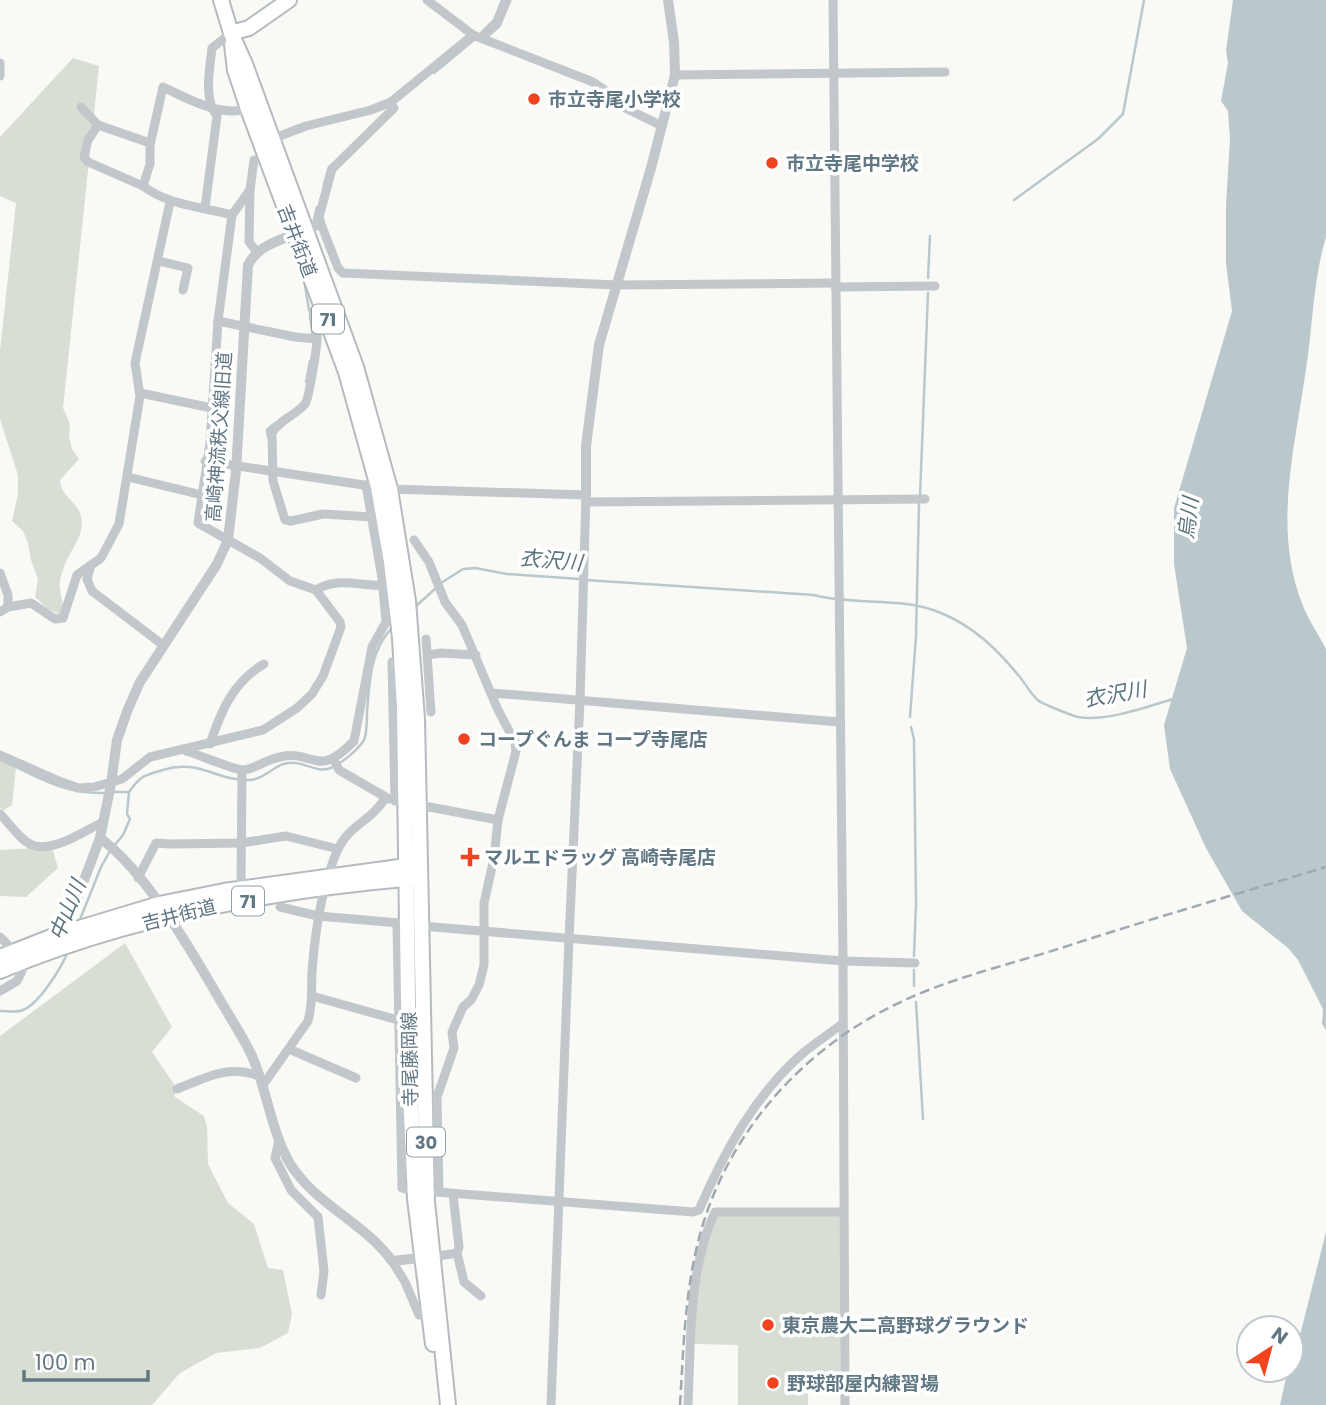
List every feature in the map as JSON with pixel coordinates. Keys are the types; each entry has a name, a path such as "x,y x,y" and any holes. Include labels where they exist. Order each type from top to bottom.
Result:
{"main road":[{"name":"吉井街道","path":"221,0 272,139 346,372 408,601 417,707 406,803"},
{"path":"231,33 249,28 289,0"},
{"name":"吉井街道","path":"231,33 235,70 248,109 356,367 398,613 406,803"},
{"name":"71","path":"406,803 412,872"},
{"name":"吉井街道","path":"66,938 86,925 164,910 223,904 327,884 412,872"},
{"name":"寺尾藤岡線","path":"412,872 408,925 409,1070 415,1199 426,1257 430,1330 448,1405"},
{"name":"吉井街道","path":"0,971 11,957 66,938 241,888 327,884"}],"street":[{"path":"427,0 477,36 593,82 619,105 662,126"},
{"path":"272,139 306,126 371,110 391,102 497,23 507,0"},
{"path":"551,1405 580,700 586,446 598,345 675,75 668,0"},
{"path":"832,0 843,961 845,1405"},
{"path":"212,110 209,94 212,48 231,33"},
{"path":"0,63 0,76"},
{"path":"675,75 945,72"},
{"path":"143,186 150,164 150,143 163,87 212,110 217,116 205,208"},
{"path":"81,107 99,125 150,143"},
{"path":"394,108 332,169 318,217 338,268 343,273 617,285 935,286"},
{"path":"212,110 248,109"},
{"path":"99,125 88,140 84,157 88,162 143,186 170,202 232,215"},
{"path":"254,160 250,190 249,242 257,252 321,224"},
{"path":"0,755 78,788 111,784 122,779 150,757 263,730 288,715 312,694 323,676 341,627 332,609 316,590 290,581 260,558 198,523 205,461 210,443 218,321 232,215 250,190"},
{"path":"0,573 8,595 4,610 31,603 55,620 62,618 77,575 105,552 119,524 140,393 135,363 170,202"},
{"name":"高崎神流秩父線旧道","path":"66,938 77,899 108,844 103,822 117,740 128,709 140,681 217,564 228,540 236,465 248,265 253,254 257,252"},
{"path":"159,261 188,268 183,290"},
{"path":"323,304 313,310 317,339 310,378 310,395 296,413 273,429 273,481 285,520 323,514 372,517"},
{"path":"218,321 317,339"},
{"path":"140,393 212,408"},
{"path":"205,461 378,487 586,499 925,499"},
{"path":"128,477 202,495"},
{"path":"184,750 242,770 281,756 317,763 333,758 354,740 372,646 386,622 384,585 372,517 378,487"},
{"path":"414,540 429,562 445,602 462,625 516,742 498,820 494,858 484,903 484,965 479,985 471,1000 463,1007 452,1032 454,1048 437,1097 438,1192 693,1212 699,1210 728,1147 770,1088 803,1053 842,1024"},
{"path":"91,565 87,583 93,591 163,645"},
{"path":"316,590 326,584 340,582 384,585"},
{"path":"426,639 431,712"},
{"path":"428,655 476,655"},
{"path":"392,662 406,803"},
{"path":"210,744 220,712 246,674 264,664"},
{"path":"492,693 839,722"},
{"path":"333,758 339,770 384,798 498,820"},
{"path":"241,888 242,770"},
{"path":"261,1080 289,1049 308,1021 318,916 338,849 351,829 378,809 384,798"},
{"path":"0,814 27,841 41,846 52,845 103,822"},
{"path":"138,878 156,842 241,843 286,836 338,849"},
{"path":"108,844 164,910 244,1041 261,1080 279,1140 288,1160 307,1186 366,1234 392,1261 405,1282 419,1315"},
{"path":"280,907 318,916 569,939 843,961 915,962"},
{"path":"405,1189 402,1188 398,1020 408,925"},
{"path":"0,937 22,971 17,981 0,991"},
{"path":"312,996 398,1020"},
{"path":"289,1049 356,1078"},
{"path":"177,1089 217,1073 234,1070 248,1071 261,1080"},
{"path":"279,1140 275,1158 290,1190 318,1217 324,1271 321,1295"},
{"path":"453,1194 460,1248 457,1253 464,1282 481,1296"},
{"path":"688,1405 692,1315 706,1240 715,1212 843,1212"},
{"path":"392,1261 457,1253"}],"shaded area":[{"path":"73,58 99,66 63,408 70,424 72,449 79,459 60,480 63,491 79,511 82,523 61,578 61,615 48,609 35,597 38,579 28,543 23,531 12,521 18,494 18,475 0,419 0,351 16,203 0,196 0,137"},
{"path":"0,760 16,768 12,805 3,811 0,807"},
{"path":"52,847 58,868 26,897 0,896 0,850"},
{"path":"125,943 172,1027 152,1052 174,1084 175,1097 204,1116 207,1126 208,1164 228,1203 254,1224 268,1268 283,1270 292,1314 288,1333 260,1348 216,1353 180,1373 152,1405 0,1405 0,1036"},
{"name":"東京農大二高野球グラウンド","path":"718,1216 840,1216 840,1388 808,1389 808,1405 738,1405 738,1345 695,1344 702,1261"}],"water":[{"name":"烏川","path":"1233,0 1326,0 1326,237 1316,286 1292,458 1287,518 1294,577 1305,612 1326,649 1326,1030 1322,1024 1323,1009 1298,960 1288,948 1242,911 1206,848 1170,769 1164,725 1187,648 1174,564 1174,508 1232,311 1226,263 1230,139 1228,111 1221,101 1228,63 1226,51"},
{"path":"1326,1232 1326,1405 1280,1405 1285,1384 1305,1384 1305,1315"}],"waterway":[{"path":"482,32 494,20 502,0"},
{"path":"1014,200 1098,139 1123,114 1144,0"},
{"path":"434,73 475,39"},
{"path":"324,184 329,167"},
{"path":"313,224 317,207"},
{"path":"928,278 930,236"},
{"path":"304,279 309,310"},
{"path":"920,496 928,293"},
{"path":"310,316 313,338"},
{"path":"306,382 310,361"},
{"path":"268,437 267,430 275,423"},
{"name":"衣沢川","path":"910,717 916,636 919,504"},
{"name":"衣沢川","path":"441,583 463,569 475,568 507,574 580,579"},
{"name":"衣沢川","path":"586,580 814,595 926,608 953,618 984,639 1022,679 1036,699 1078,717 1113,716 1173,699"},
{"name":"衣沢川","path":"415,607 436,588"},
{"name":"衣沢川","path":"129,792 144,776 175,767 198,768 228,778 251,780 283,764 300,764 322,769 340,763 364,740 372,668 379,646 392,628"},
{"path":"911,727 914,739 914,956"},
{"name":"衣沢川","path":"0,760 62,787 88,793 104,793"},
{"name":"衣沢川","path":"111,792 129,792"},
{"name":"中山川","path":"114,846 123,835 130,819 127,814 129,792"},
{"name":"中山川","path":"79,922 110,851"},
{"name":"中山川","path":"0,1011 23,1010 36,1000 61,966 68,951"},
{"path":"914,970 914,986"},
{"path":"916,1002 923,1119"}],"railway":[{"path":"680,1405 690,1284 707,1212 739,1145 760,1115 810,1061 870,1018 941,985 1326,867"}],"place":[{"name":"市立寺尾小学校","path":"534,99"},
{"name":"市立寺尾中学校","path":"772,163"},
{"name":"コープぐんま コープ寺尾店","path":"464,739"},
{"name":"マルエドラッグ 高崎寺尾店","path":"470,857"},
{"name":"東京農大二高野球グラウンド","path":"768,1325"},
{"name":"野球部屋内練習場","path":"773,1383"}]}
